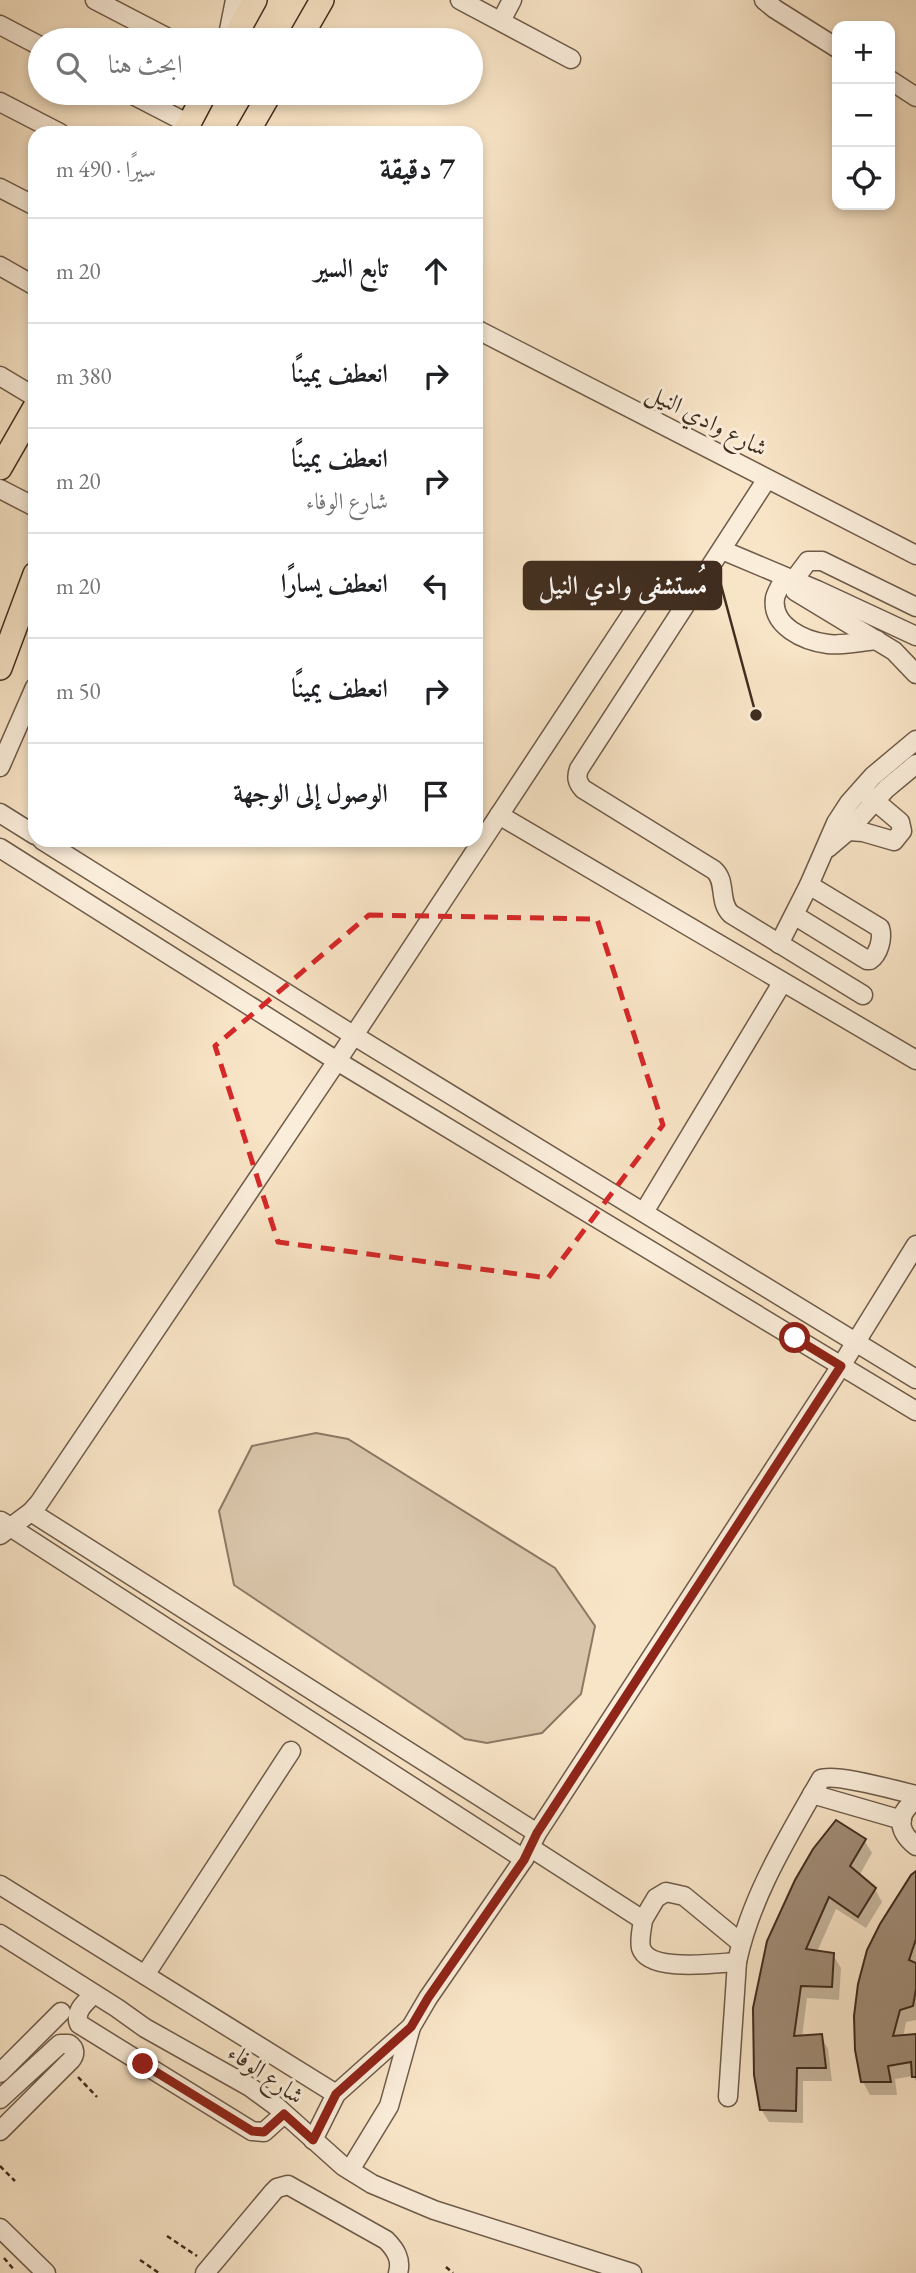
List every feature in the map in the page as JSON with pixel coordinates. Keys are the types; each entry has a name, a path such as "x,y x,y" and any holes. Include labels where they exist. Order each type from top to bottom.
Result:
{"main road":[{"path":"306,28 322,0"},
{"path":"235,28 238,1"},
{"path":"187,126 198,105"},
{"path":"251,126 263,105"},
{"path":"0,468 28,419"},
{"path":"0,668 4,628 28,586"}],"street":[{"path":"94,0 149,28"},
{"path":"460,0 571,59"},
{"path":"500,21 512,0"},
{"path":"765,0 832,45"},
{"path":"230,28 238,1"},
{"path":"0,25 28,40"},
{"path":"895,83 916,97"},
{"path":"0,102 46,126"},
{"path":"149,105 183,126"},
{"path":"0,187 28,202"},
{"path":"0,266 28,281"},
{"name":"شارع وادي النيل","path":"483,333 916,555"},
{"path":"0,376 28,393"},
{"path":"767,479 579,769 578,783 583,789 719,874 727,910 863,995"},
{"path":"0,489 28,503"},
{"path":"722,550 787,582 877,640 903,659 916,674"},
{"path":"877,640 830,645 796,634 783,624 776,612 775,597 808,561 822,561 916,607"},
{"path":"483,839 658,574"},
{"path":"787,582 916,638 903,659"},
{"path":"0,767 28,703"},
{"path":"825,850 848,831 868,795 873,776 916,740"},
{"path":"779,944 836,823 868,795 916,764"},
{"path":"848,831 863,832 894,841 902,831 900,822 868,795"},
{"path":"0,813 28,831"},
{"path":"499,815 916,1060"},
{"path":"53,847 353,1035 916,1379"},
{"path":"478,847 337,1061 31,1512 3,1527 386,1770 530,1847 643,1920"},
{"path":"0,848 337,1061 916,1410"},
{"path":"794,915 867,960 876,955 881,937 880,928 809,885"},
{"path":"644,1212 782,982"},
{"path":"350,2170 388,2106 411,2027 428,1998 530,1847 841,1366 916,1245"},
{"path":"31,1512 403,1748 530,1847"},
{"path":"303,1716 317,1694"},
{"path":"386,1770 403,1748"},
{"path":"145,1975 291,1751"},
{"path":"728,2097 737,1962 741,1943 762,1888 821,1779 825,1777 916,1797 903,1812 901,1820 902,1831 916,1846"},
{"path":"812,1794 901,1820"},
{"path":"0,1885 336,2094"},
{"path":"737,1962 678,1964 656,1961 646,1955 640,1946 643,1920 656,1898 666,1892 684,1896 741,1943"},
{"name":"شارع الوفاء","path":"0,1934 145,2028 250,2087 350,2170 392,2193 434,2210 632,2273"},
{"path":"94,1994 77,2015 79,2024 252,2131 264,2132 284,2114"},
{"path":"0,2073 61,2012"},
{"path":"313,2140 336,2094 411,2027"},
{"path":"32,2041 48,2054"},
{"path":"0,2099 60,2044 69,2043 73,2048 74,2054 66,2065 0,2132"},
{"path":"208,2270 273,2192 283,2186 294,2187 386,2240 399,2258 398,2273"},
{"path":"0,2228 47,2273"}],"path":[{"path":"66,2065 97,2097"},
{"path":"0,2166 15,2181"},
{"path":"167,2236 208,2270"},
{"path":"0,2253 15,2271"},
{"path":"140,2260 159,2273"},
{"path":"446,2267 453,2273"}],"highlighted area":[{"path":"369,915 597,919 663,1125 548,1278 278,1242 215,1046"}],"shaded area":[{"path":"316,1433 348,1439 555,1568 595,1626 581,1694 542,1733 487,1743 465,1739 234,1585 219,1511 252,1446"}],"building":[{"path":"836,1820 866,1839 850,1866 876,1888 858,1917 829,1897 806,1949 834,1953 832,1987 801,1986 794,2036 822,2034 826,2068 797,2068 796,2111 760,2110 754,2075 753,2008 767,1941 795,1880 813,1849"},
{"path":"916,1871 916,1939 909,1960 916,1963 916,1989 913,2006 900,2010 893,2036 916,2034 916,2077 912,2077 911,2062 888,2066 891,2082 861,2082 855,2050 854,2016 858,1984 867,1950 880,1924"}],"place":[{"name":"مُستشفى وادي النيل","path":"756,715"}],"route":[{"path":"143,2064 252,2131 264,2132 284,2114 313,2140 336,2094 411,2027 428,1998 524,1860 537,1833 841,1366 795,1338"}]}
